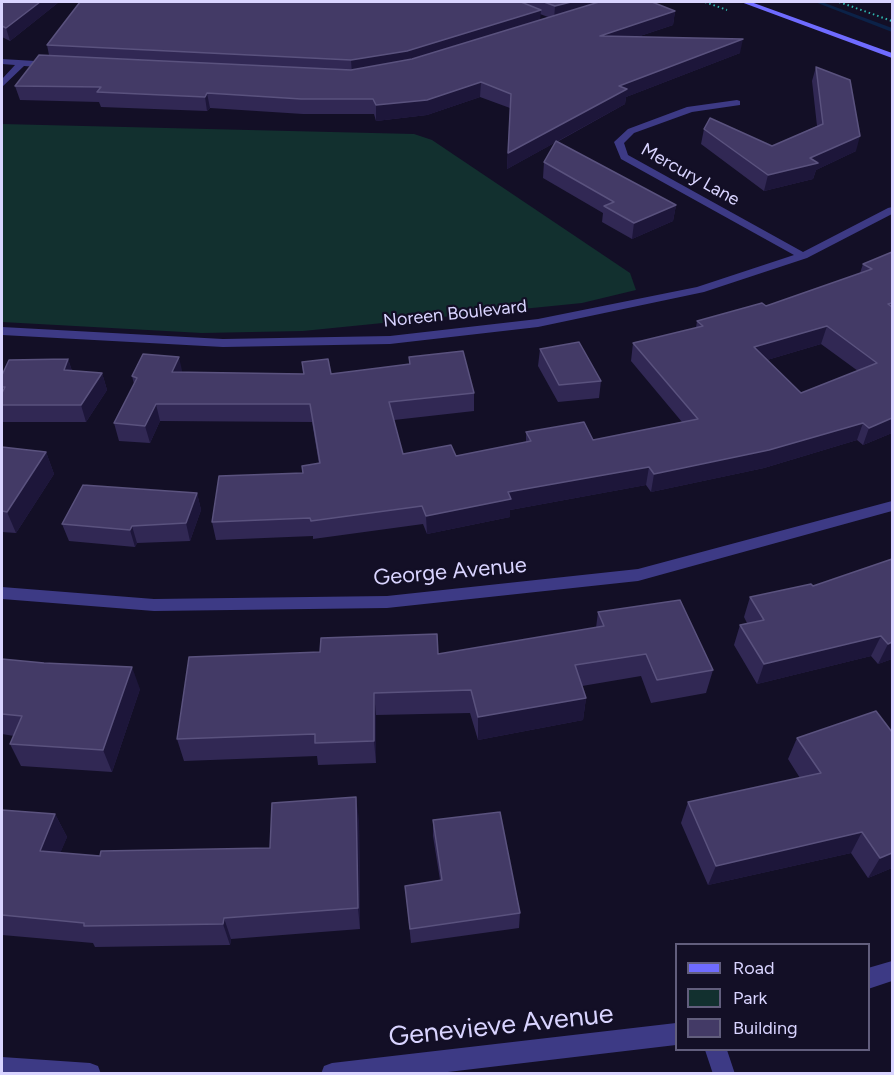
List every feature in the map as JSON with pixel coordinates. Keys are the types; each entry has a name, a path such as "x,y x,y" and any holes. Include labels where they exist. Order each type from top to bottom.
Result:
{"main road":[{"path":"745,2 892,56"}],"street":[{"path":"2,62 57,65"},
{"path":"2,84 22,63"},
{"name":"Mercury Lane","path":"737,102 690,109 631,131 619,142 624,157 803,256"},
{"name":"Noreen Boulevard","path":"2,331 224,344 390,340 550,321 700,290 803,256 892,210"},
{"name":"George Avenue","path":"2,593 154,605 387,602 638,575 892,506"},
{"path":"870,978 892,971"},
{"name":"Genevieve Avenue","path":"332,1074 675,1034"},
{"path":"716,1051 724,1074"},
{"path":"2,1068 90,1074"}],"path":[{"path":"839,2 892,21"}],"green space":[{"path":"2,124 414,134 432,140 630,273 636,290 582,303 303,331 202,333 2,322"}],"building":[{"path":"2,2 40,2 6,28 2,26"},
{"path":"80,2 521,2 541,10 407,51 351,60 47,45"},
{"path":"544,2 571,2 555,6"},
{"path":"599,2 652,2 675,11 600,36 743,39 619,86 627,89 508,153 511,94 481,82 427,100 376,105 373,99 301,99 207,93 205,97 97,92 101,87 15,86 39,55 351,70 412,59"},
{"path":"816,67 850,80 860,136 810,158 818,163 768,175 704,129 710,118 772,146 823,124"},
{"path":"556,141 676,205 634,223 604,206 614,202 544,162"},
{"path":"892,252 892,303 888,304 892,307 892,418 869,428 863,423 769,450 654,474 649,467 508,492 511,499 426,516 422,506 311,521 310,518 212,522 219,476 303,473 302,466 320,463 310,404 156,404 145,426 114,423 137,378 132,376 143,354 179,357 172,372 304,374 302,362 328,359 331,374 410,364 409,357 463,351 474,393 389,402 403,454 451,445 456,456 531,441 526,432 584,422 593,440 698,419 633,343 703,326 697,321 762,303 766,306 872,269 863,264","holes":["827,326 877,363 801,393 754,347"]},
{"path":"579,342 601,381 559,385 540,349"},
{"path":"68,359 64,370 102,373 81,405 2,405 2,393 5,387 2,387 2,375 9,360"},
{"path":"2,447 46,452 7,512 2,511"},
{"path":"83,485 197,493 186,523 132,526 130,530 62,524"},
{"path":"892,559 892,642 888,644 881,636 764,664 740,625 764,620 750,597 811,584 813,586"},
{"path":"680,600 713,670 657,680 646,654 575,665 586,698 478,717 471,690 374,693 374,741 315,743 315,734 177,739 189,657 320,652 321,638 437,634 438,654 604,626 598,612"},
{"path":"2,659 132,667 103,750 10,744 22,716 2,714"},
{"path":"876,711 892,732 892,853 880,858 862,832 716,866 688,802 821,773 797,738"},
{"path":"356,797 358,908 224,918 223,924 84,926 84,923 2,915 2,810 55,814 40,851 100,856 101,851 270,848 272,803"},
{"path":"500,812 520,913 410,929 405,886 442,880 433,820"}],"waterway":[{"path":"818,2 892,30"}]}
